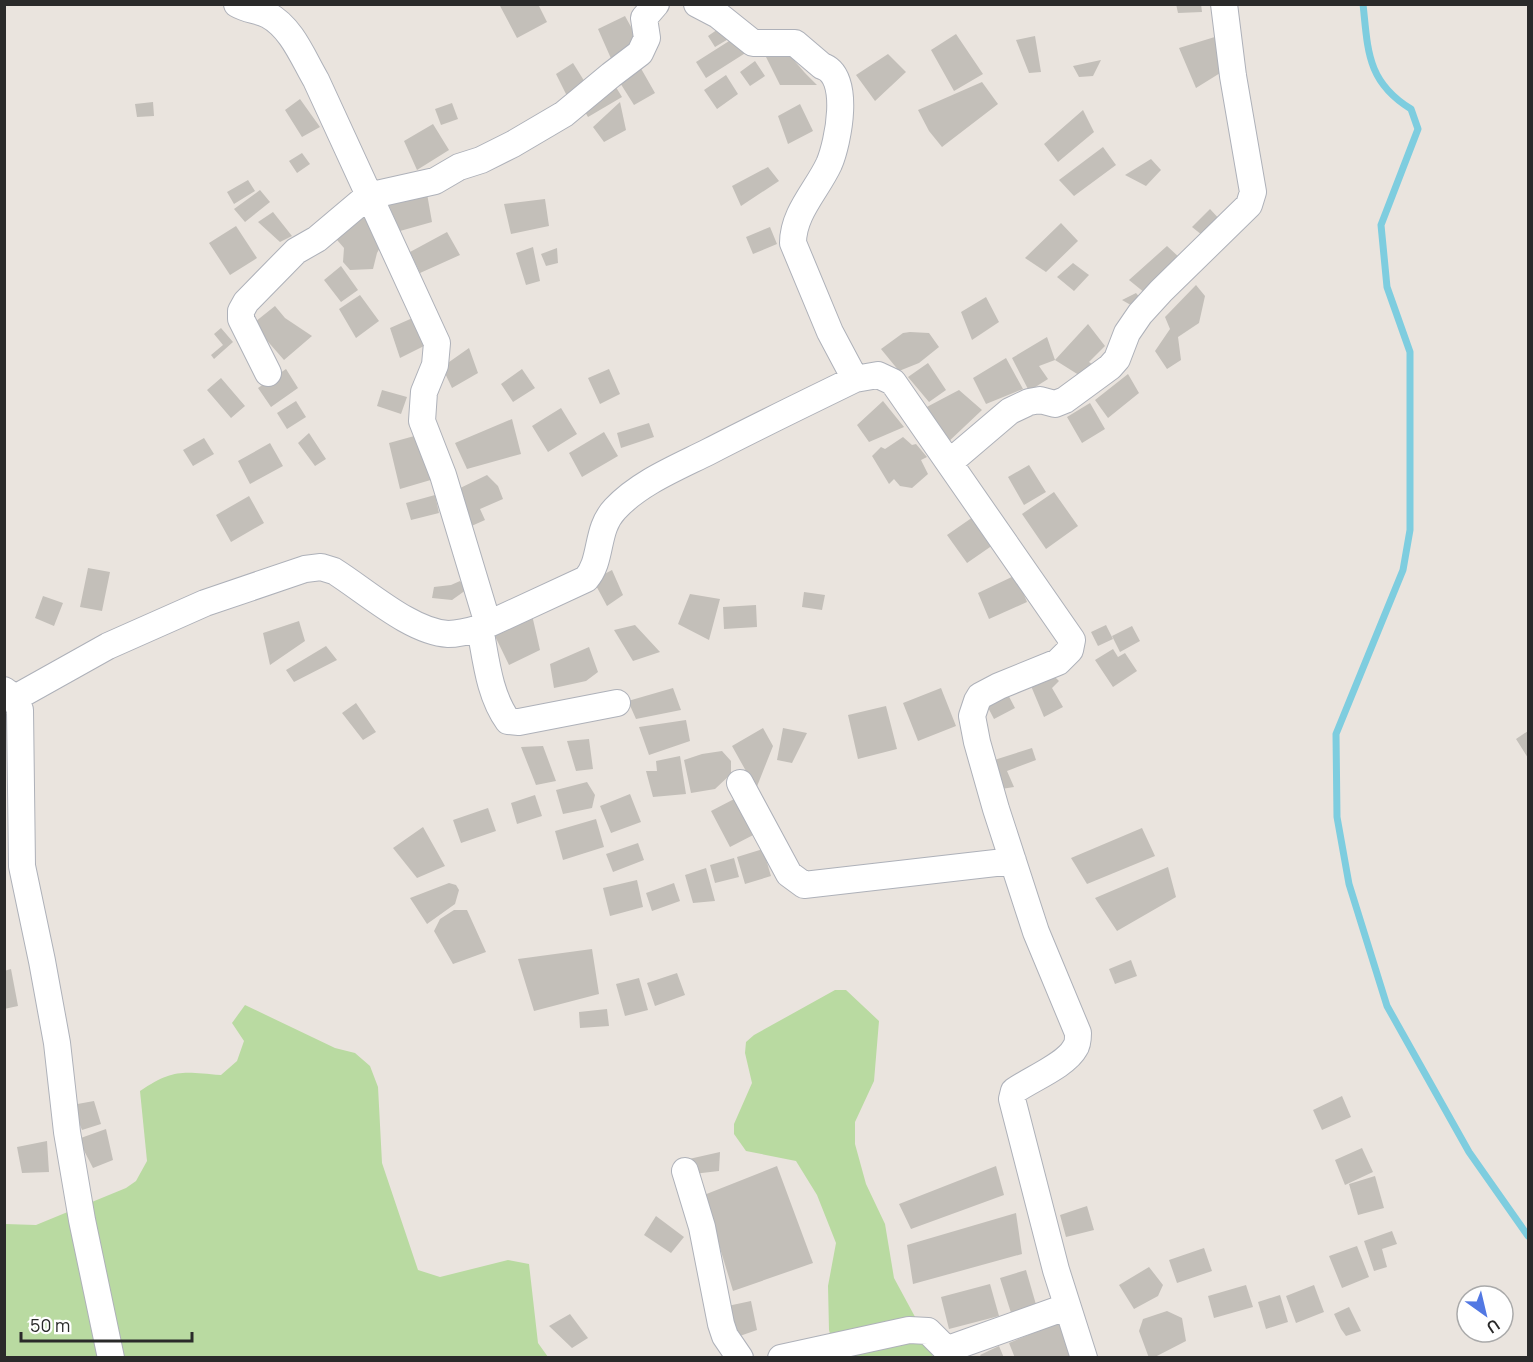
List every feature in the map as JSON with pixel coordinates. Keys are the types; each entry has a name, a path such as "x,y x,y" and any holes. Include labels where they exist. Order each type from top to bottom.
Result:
{"street":[{"path":"237,4 268,15 290,36 316,80 437,343 435,365 424,392 422,421 443,475 484,626 493,690 501,711 508,721 519,722 617,703"},
{"path":"268,373 241,320 242,307 296,251 317,239 368,196 435,181 459,167 513,144 564,114 640,53 647,38 644,18 656,4"},
{"path":"663,4 667,7 681,4"},
{"path":"698,4 718,15 753,43 795,43 822,66 828,68 837,78 840,108 834,149 828,165 797,220 793,232 793,243 830,332 855,379"},
{"path":"950,462 1010,411 1029,402 1040,400 1055,404 1065,400 1110,367 1118,359 1127,333 1140,314 1250,205 1253,192 1252,183 1233,76 1224,4"},
{"path":"111,1358 82,1220 67,1132 53,1023 22,866 21,717 10,694 108,646 194,608 304,569 321,567 334,571 418,627 448,634 462,633 484,626 586,579 593,568 601,531 608,517 626,498 662,475 855,379 878,375 893,382 1072,640 1070,651 1058,662 980,696 973,708 973,726 1036,932 1078,1033 1076,1048 1062,1061 1014,1091 1012,1099 1066,1307 1084,1358"},
{"path":"740,783 789,874 804,885 1013,861"},
{"path":"685,1171 702,1227 721,1324 725,1336 740,1358"},
{"path":"781,1358 909,1330 928,1331 944,1347 951,1348 1066,1307"}],"green space":[{"path":"835,990 846,990 879,1021 874,1081 855,1122 855,1144 866,1184 885,1224 894,1278 934,1352 932,1357 836,1357 829,1330 828,1286 836,1243 817,1195 796,1161 746,1151 734,1134 734,1124 752,1083 745,1053 746,1042 754,1035"},
{"path":"245,1005 335,1048 355,1053 370,1066 378,1087 382,1163 418,1270 440,1277 508,1260 529,1264 538,1343 548,1357 5,1358 5,1224 36,1225 126,1188 136,1181 147,1161 140,1091 162,1078 179,1073 221,1075 237,1061 244,1041 232,1023"}],"building":[{"path":"499,4 538,4 547,22 517,38"},
{"path":"1176,4 1201,4 1202,12 1178,13"},
{"path":"625,16 641,45 613,63 598,29"},
{"path":"727,23 735,35 715,47 708,36"},
{"path":"956,34 983,74 954,91 931,50"},
{"path":"737,36 747,52 706,78 696,62"},
{"path":"1035,36 1041,72 1029,73 1016,40"},
{"path":"1218,36 1225,70 1196,88 1179,48"},
{"path":"786,51 817,85 780,85 765,55"},
{"path":"888,54 906,72 875,101 856,75"},
{"path":"1101,60 1093,76 1079,77 1073,66"},
{"path":"755,61 765,76 750,86 740,72"},
{"path":"573,63 588,87 569,100 556,74"},
{"path":"639,65 655,93 634,105 617,78"},
{"path":"726,75 738,94 717,109 704,90"},
{"path":"982,82 998,104 942,147 929,131 918,110"},
{"path":"614,84 622,97 588,117 581,105"},
{"path":"300,99 320,127 302,137 285,110"},
{"path":"153,102 154,116 137,117 135,104"},
{"path":"620,102 626,130 604,142 593,127"},
{"path":"452,103 458,119 441,125 435,109"},
{"path":"800,104 813,131 788,144 778,116"},
{"path":"1083,110 1094,132 1058,162 1044,144"},
{"path":"433,124 449,150 417,170 404,141"},
{"path":"1103,147 1116,165 1074,196 1059,180"},
{"path":"302,153 310,164 297,173 289,161"},
{"path":"1151,159 1161,170 1146,186 1125,175"},
{"path":"768,167 779,181 741,206 732,186"},
{"path":"248,180 255,191 234,204 227,192"},
{"path":"426,188 432,222 400,231 386,199"},
{"path":"260,190 270,202 245,222 234,209"},
{"path":"545,199 549,226 511,234 504,204"},
{"path":"1210,209 1222,222 1207,239 1192,227"},
{"path":"273,212 292,236 280,242 258,222"},
{"path":"367,214 384,240 377,253 373,269 350,270 343,262 344,248 331,233"},
{"path":"1061,223 1078,241 1046,272 1025,258"},
{"path":"236,226 257,258 230,275 209,243"},
{"path":"770,227 777,244 753,254 746,237"},
{"path":"447,232 460,255 420,273 410,252"},
{"path":"1167,246 1181,259 1145,293 1129,280"},
{"path":"533,247 540,281 526,285 516,253"},
{"path":"557,248 558,263 546,266 541,254"},
{"path":"1073,263 1089,275 1074,291 1057,277"},
{"path":"341,266 358,290 341,302 324,280"},
{"path":"1196,285 1205,296 1199,323 1178,337 1181,360 1167,369 1155,351 1170,329 1165,317"},
{"path":"1136,293 1142,300 1136,308 1122,300"},
{"path":"360,295 379,321 356,338 339,309"},
{"path":"986,297 999,322 972,340 961,312"},
{"path":"275,306 285,318 312,336 284,360 263,336 250,326"},
{"path":"417,316 428,344 400,358 390,328"},
{"path":"1088,324 1105,346 1089,362 1096,367 1082,377 1055,360"},
{"path":"221,328 233,342 214,359 211,355 223,345 214,334"},
{"path":"903,333 929,333 939,347 919,363 899,371 881,349"},
{"path":"1047,337 1055,360 1039,366 1048,379 1029,391 1012,358"},
{"path":"469,348 478,373 452,388 442,367"},
{"path":"1006,358 1023,389 986,404 973,378"},
{"path":"928,363 946,390 929,402 908,377"},
{"path":"286,369 298,388 271,407 258,388"},
{"path":"522,369 535,388 513,402 501,384"},
{"path":"609,369 620,394 600,404 588,378"},
{"path":"1128,374 1139,393 1108,418 1095,400"},
{"path":"221,378 245,406 231,418 207,390"},
{"path":"382,390 407,397 401,414 377,406"},
{"path":"959,390 982,410 945,445 923,409"},
{"path":"296,401 306,417 287,429 277,413"},
{"path":"883,401 904,427 869,442 857,425"},
{"path":"1090,403 1105,429 1082,443 1067,417"},
{"path":"561,408 577,434 548,452 532,426"},
{"path":"512,419 521,454 467,469 455,443"},
{"path":"649,423 654,437 621,448 617,433"},
{"path":"604,432 618,456 582,477 569,453"},
{"path":"309,433 326,459 315,466 298,443"},
{"path":"418,435 434,479 400,489 389,443"},
{"path":"903,437 912,445 916,444 927,457 921,460 928,474 912,488 900,486 894,479 889,484 872,456 881,447 885,449"},
{"path":"204,438 214,454 193,466 183,450"},
{"path":"270,443 283,466 250,484 238,461"},
{"path":"1029,465 1046,492 1024,505 1008,477"},
{"path":"487,475 498,486 503,499 480,509 485,520 467,528 452,492"},
{"path":"1054,492 1078,526 1046,549 1022,514"},
{"path":"435,495 439,513 411,520 406,503"},
{"path":"249,496 264,523 231,542 216,515"},
{"path":"973,517 993,545 967,563 947,535"},
{"path":"88,568 110,572 102,611 80,607"},
{"path":"612,570 623,595 607,606 593,580"},
{"path":"1016,575 1027,602 989,619 978,593"},
{"path":"460,581 466,590 452,600 432,598 434,587 451,585"},
{"path":"804,592 825,595 822,610 802,607"},
{"path":"690,594 720,599 709,640 678,624"},
{"path":"43,596 63,603 54,626 35,618"},
{"path":"756,605 757,627 724,629 723,607"},
{"path":"532,615 540,650 509,665 494,634"},
{"path":"299,621 305,641 270,665 263,633"},
{"path":"635,625 660,652 633,661 614,630"},
{"path":"1106,625 1113,639 1098,646 1091,632"},
{"path":"1132,626 1140,641 1120,652 1112,636"},
{"path":"326,646 337,660 294,682 286,670"},
{"path":"589,647 598,672 586,681 554,688 550,664"},
{"path":"1113,649 1118,657 1125,653 1137,671 1113,687 1095,660"},
{"path":"1054,676 1059,681 1052,688 1063,707 1044,717 1031,686"},
{"path":"1004,687 1015,708 994,719 983,698"},
{"path":"673,688 681,710 636,719 628,701"},
{"path":"941,688 956,726 918,741 903,703"},
{"path":"356,703 376,732 363,740 342,713"},
{"path":"886,706 897,749 858,759 848,715"},
{"path":"686,720 690,741 649,755 639,727"},
{"path":"763,728 773,746 756,789 732,746"},
{"path":"783,728 807,733 792,763 777,760"},
{"path":"1528,731 1528,758 1516,739"},
{"path":"589,739 593,769 576,771 567,741"},
{"path":"543,746 556,781 536,785 521,747"},
{"path":"1032,748 1036,760 1007,771 1014,787 995,790 988,762"},
{"path":"722,751 731,761 731,774 715,789 691,793 684,760"},
{"path":"680,756 686,794 653,797 646,771 657,771 656,761"},
{"path":"587,782 595,795 592,808 563,814 556,790"},
{"path":"630,794 641,822 611,833 600,806"},
{"path":"535,795 542,816 517,824 511,803"},
{"path":"740,796 759,832 730,847 711,811"},
{"path":"488,808 496,831 461,843 453,820"},
{"path":"596,819 604,847 563,860 555,831"},
{"path":"423,827 445,866 417,878 393,848"},
{"path":"1142,828 1155,856 1087,884 1071,858"},
{"path":"638,843 644,860 613,872 606,854"},
{"path":"763,849 771,876 745,884 737,857"},
{"path":"734,858 739,877 715,883 710,865"},
{"path":"1168,867 1176,897 1117,931 1095,898"},
{"path":"706,868 715,901 693,903 685,875"},
{"path":"637,880 643,907 610,916 603,888"},
{"path":"449,883 456,885 459,890 455,904 427,924 410,898"},
{"path":"674,883 680,901 652,911 646,893"},
{"path":"454,910 467,910 486,952 453,964 434,931 440,919"},
{"path":"592,949 599,994 534,1011 518,959"},
{"path":"1131,960 1137,976 1115,984 1109,969"},
{"path":"11,969 18,1006 4,1009 4,971"},
{"path":"677,973 685,995 655,1006 647,983"},
{"path":"639,978 648,1010 625,1016 616,984"},
{"path":"607,1009 609,1026 580,1028 579,1012"},
{"path":"1342,1096 1351,1117 1322,1130 1313,1110"},
{"path":"94,1101 101,1124 82,1130 72,1105"},
{"path":"106,1129 113,1160 93,1168 78,1139"},
{"path":"47,1141 49,1172 22,1173 17,1147"},
{"path":"1362,1148 1373,1172 1345,1185 1335,1160"},
{"path":"720,1152 719,1171 693,1174 689,1159"},
{"path":"777,1166 813,1263 733,1291 704,1195"},
{"path":"996,1166 1004,1195 911,1229 899,1204"},
{"path":"1375,1176 1384,1208 1358,1215 1349,1184"},
{"path":"1087,1206 1094,1230 1066,1237 1060,1215"},
{"path":"1016,1213 1022,1254 913,1284 907,1245"},
{"path":"656,1216 684,1237 671,1253 644,1235"},
{"path":"1392,1231 1397,1244 1382,1249 1387,1267 1374,1271 1364,1241"},
{"path":"1357,1246 1369,1277 1342,1288 1329,1256"},
{"path":"1204,1248 1212,1271 1177,1283 1169,1260"},
{"path":"1149,1267 1163,1285 1158,1296 1134,1309 1119,1285"},
{"path":"1026,1270 1037,1308 1012,1316 1000,1278"},
{"path":"990,1284 999,1316 949,1329 941,1297"},
{"path":"1246,1285 1253,1307 1214,1318 1208,1296"},
{"path":"1314,1285 1324,1312 1296,1323 1286,1296"},
{"path":"1280,1295 1288,1322 1266,1329 1258,1302"},
{"path":"751,1301 757,1330 734,1338 723,1307"},
{"path":"1349,1307 1361,1331 1346,1336 1334,1314"},
{"path":"1167,1311 1182,1318 1186,1341 1149,1358 1139,1331 1143,1319"},
{"path":"570,1314 588,1338 572,1348 549,1326"},
{"path":"1060,1322 1074,1355 1067,1358 1015,1358 1009,1343"},
{"path":"999,1346 1004,1358 982,1358 980,1355"}],"waterway":[{"path":"1363,4 1372,64 1386,88 1411,109 1418,129 1381,225 1387,287 1410,352 1410,530 1403,570 1336,734 1337,817 1349,884 1387,1006 1469,1152 1528,1236"}]}
